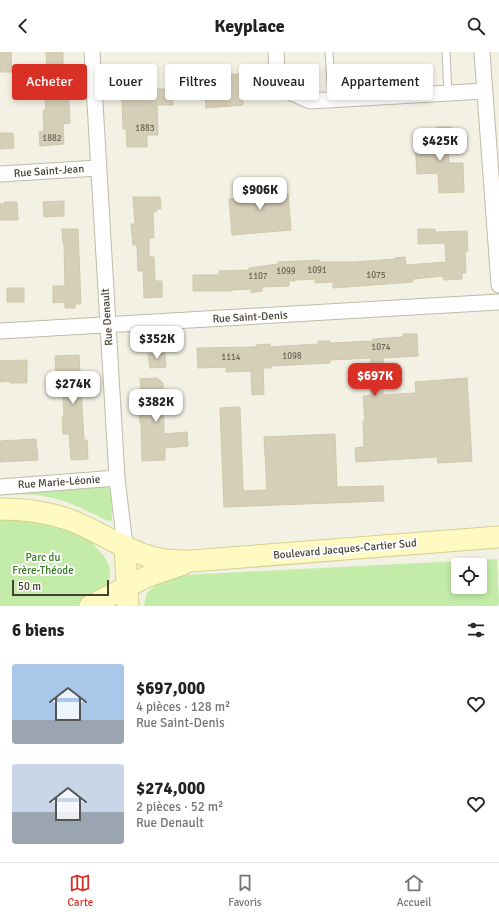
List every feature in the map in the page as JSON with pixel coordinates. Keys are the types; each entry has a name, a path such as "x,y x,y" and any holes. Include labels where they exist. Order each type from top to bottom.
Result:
{"main road":[{"path":"0,509 32,511 57,516 76,523 124,546"},
{"name":"Boulevard Jacques-Cartier Sud","path":"124,546 168,561 191,562 499,537"},
{"name":"Rue Denault","path":"124,546 128,596"},
{"name":"Boulevard Jacques-Cartier Sud","path":"90,606 128,596 148,576 191,562"}],"street":[{"name":"Rue Denault","path":"92,52 117,478 124,546"},
{"path":"276,52 277,71 285,90 310,101 332,100"},
{"path":"482,52 499,284"},
{"path":"433,94 484,91"},
{"name":"Rue Saint-Jean","path":"0,174 98,168"},
{"name":"Rue Saint-Denis","path":"0,331 108,326 499,302"},
{"name":"Rue Marie-Léonie","path":"0,487 117,478"}],"lane":[{"path":"330,52 330,64"},
{"path":"446,52 448,93"}],"green space":[{"path":"106,486 111,491 111,522 61,500 35,495 4,494"},
{"name":"Parc du Frère-Théode","path":"0,517 39,519 87,537 104,556 109,566 109,584 82,606 0,606"},
{"path":"497,559 499,603 497,606 144,606 145,598 152,588 165,580 184,575 451,561 451,594 487,594 487,560"}],"building":[{"path":"0,52 11,52 12,72 0,72"},
{"path":"46,52 63,52 63,64 47,64"},
{"path":"239,74 239,100 243,100 243,105 206,108 206,100 231,100 231,75"},
{"path":"157,89 165,89 165,100 173,100 173,105 157,105 158,135 147,135 147,147 127,147 126,129 123,129 122,100 157,100"},
{"path":"45,100 69,100 70,123 63,124 64,144 40,146 39,132 44,131 43,110 46,110"},
{"path":"436,127 451,127 451,140 448,140 449,163 463,163 464,192 439,193 438,173 417,174 415,142 437,141"},
{"path":"0,133 13,133 14,148 0,149"},
{"path":"271,178 272,195 288,194 291,230 232,235 229,199 251,197 250,180"},
{"path":"133,197 160,197 161,209 157,209 157,211 153,212 154,238 149,238 149,257 154,257 155,281 162,281 162,297 144,298 143,271 138,271 137,245 133,245 131,224 135,224"},
{"path":"64,201 64,216 44,217 43,202"},
{"path":"4,202 17,202 18,220 0,220 0,204 4,204"},
{"path":"62,229 78,229 81,304 75,304 75,308 65,308 65,302 53,303 53,286 65,286 64,243"},
{"path":"418,229 435,229 435,232 467,231 468,251 465,251 466,273 462,273 462,279 444,280 443,276 413,279 413,282 333,288 333,282 315,283 315,279 289,281 289,286 262,287 262,291 251,293 251,289 232,291 193,291 193,275 219,275 219,271 249,270 249,268 278,264 278,262 320,260 320,262 354,262 405,257 406,265 446,262 445,243 418,244"},
{"path":"7,288 24,288 24,302 7,302"},
{"path":"403,334 417,334 418,356 383,358 383,395 416,393 415,382 467,378 472,461 438,463 437,457 356,462 355,448 364,447 363,421 365,421 363,396 371,395 371,358 330,360 330,363 270,366 271,368 263,368 264,394 252,395 251,371 226,372 226,367 198,368 197,348 256,347 256,345 270,344 270,347 318,344 318,341 330,341 330,343 373,341 373,339 403,337"},
{"path":"165,353 166,367 150,368 148,354"},
{"path":"79,355 84,440 87,440 88,459 71,460 69,434 63,434 62,417 64,417 62,375 56,375 55,356"},
{"path":"27,360 27,383 10,383 10,381 0,382 0,361"},
{"path":"157,378 163,383 164,434 187,432 188,446 165,448 165,460 142,461 139,406 142,406 140,379"},
{"path":"240,407 243,491 267,490 264,437 335,434 337,487 383,486 384,501 224,507 220,408"},
{"path":"36,439 38,460 0,462 0,441"}]}
